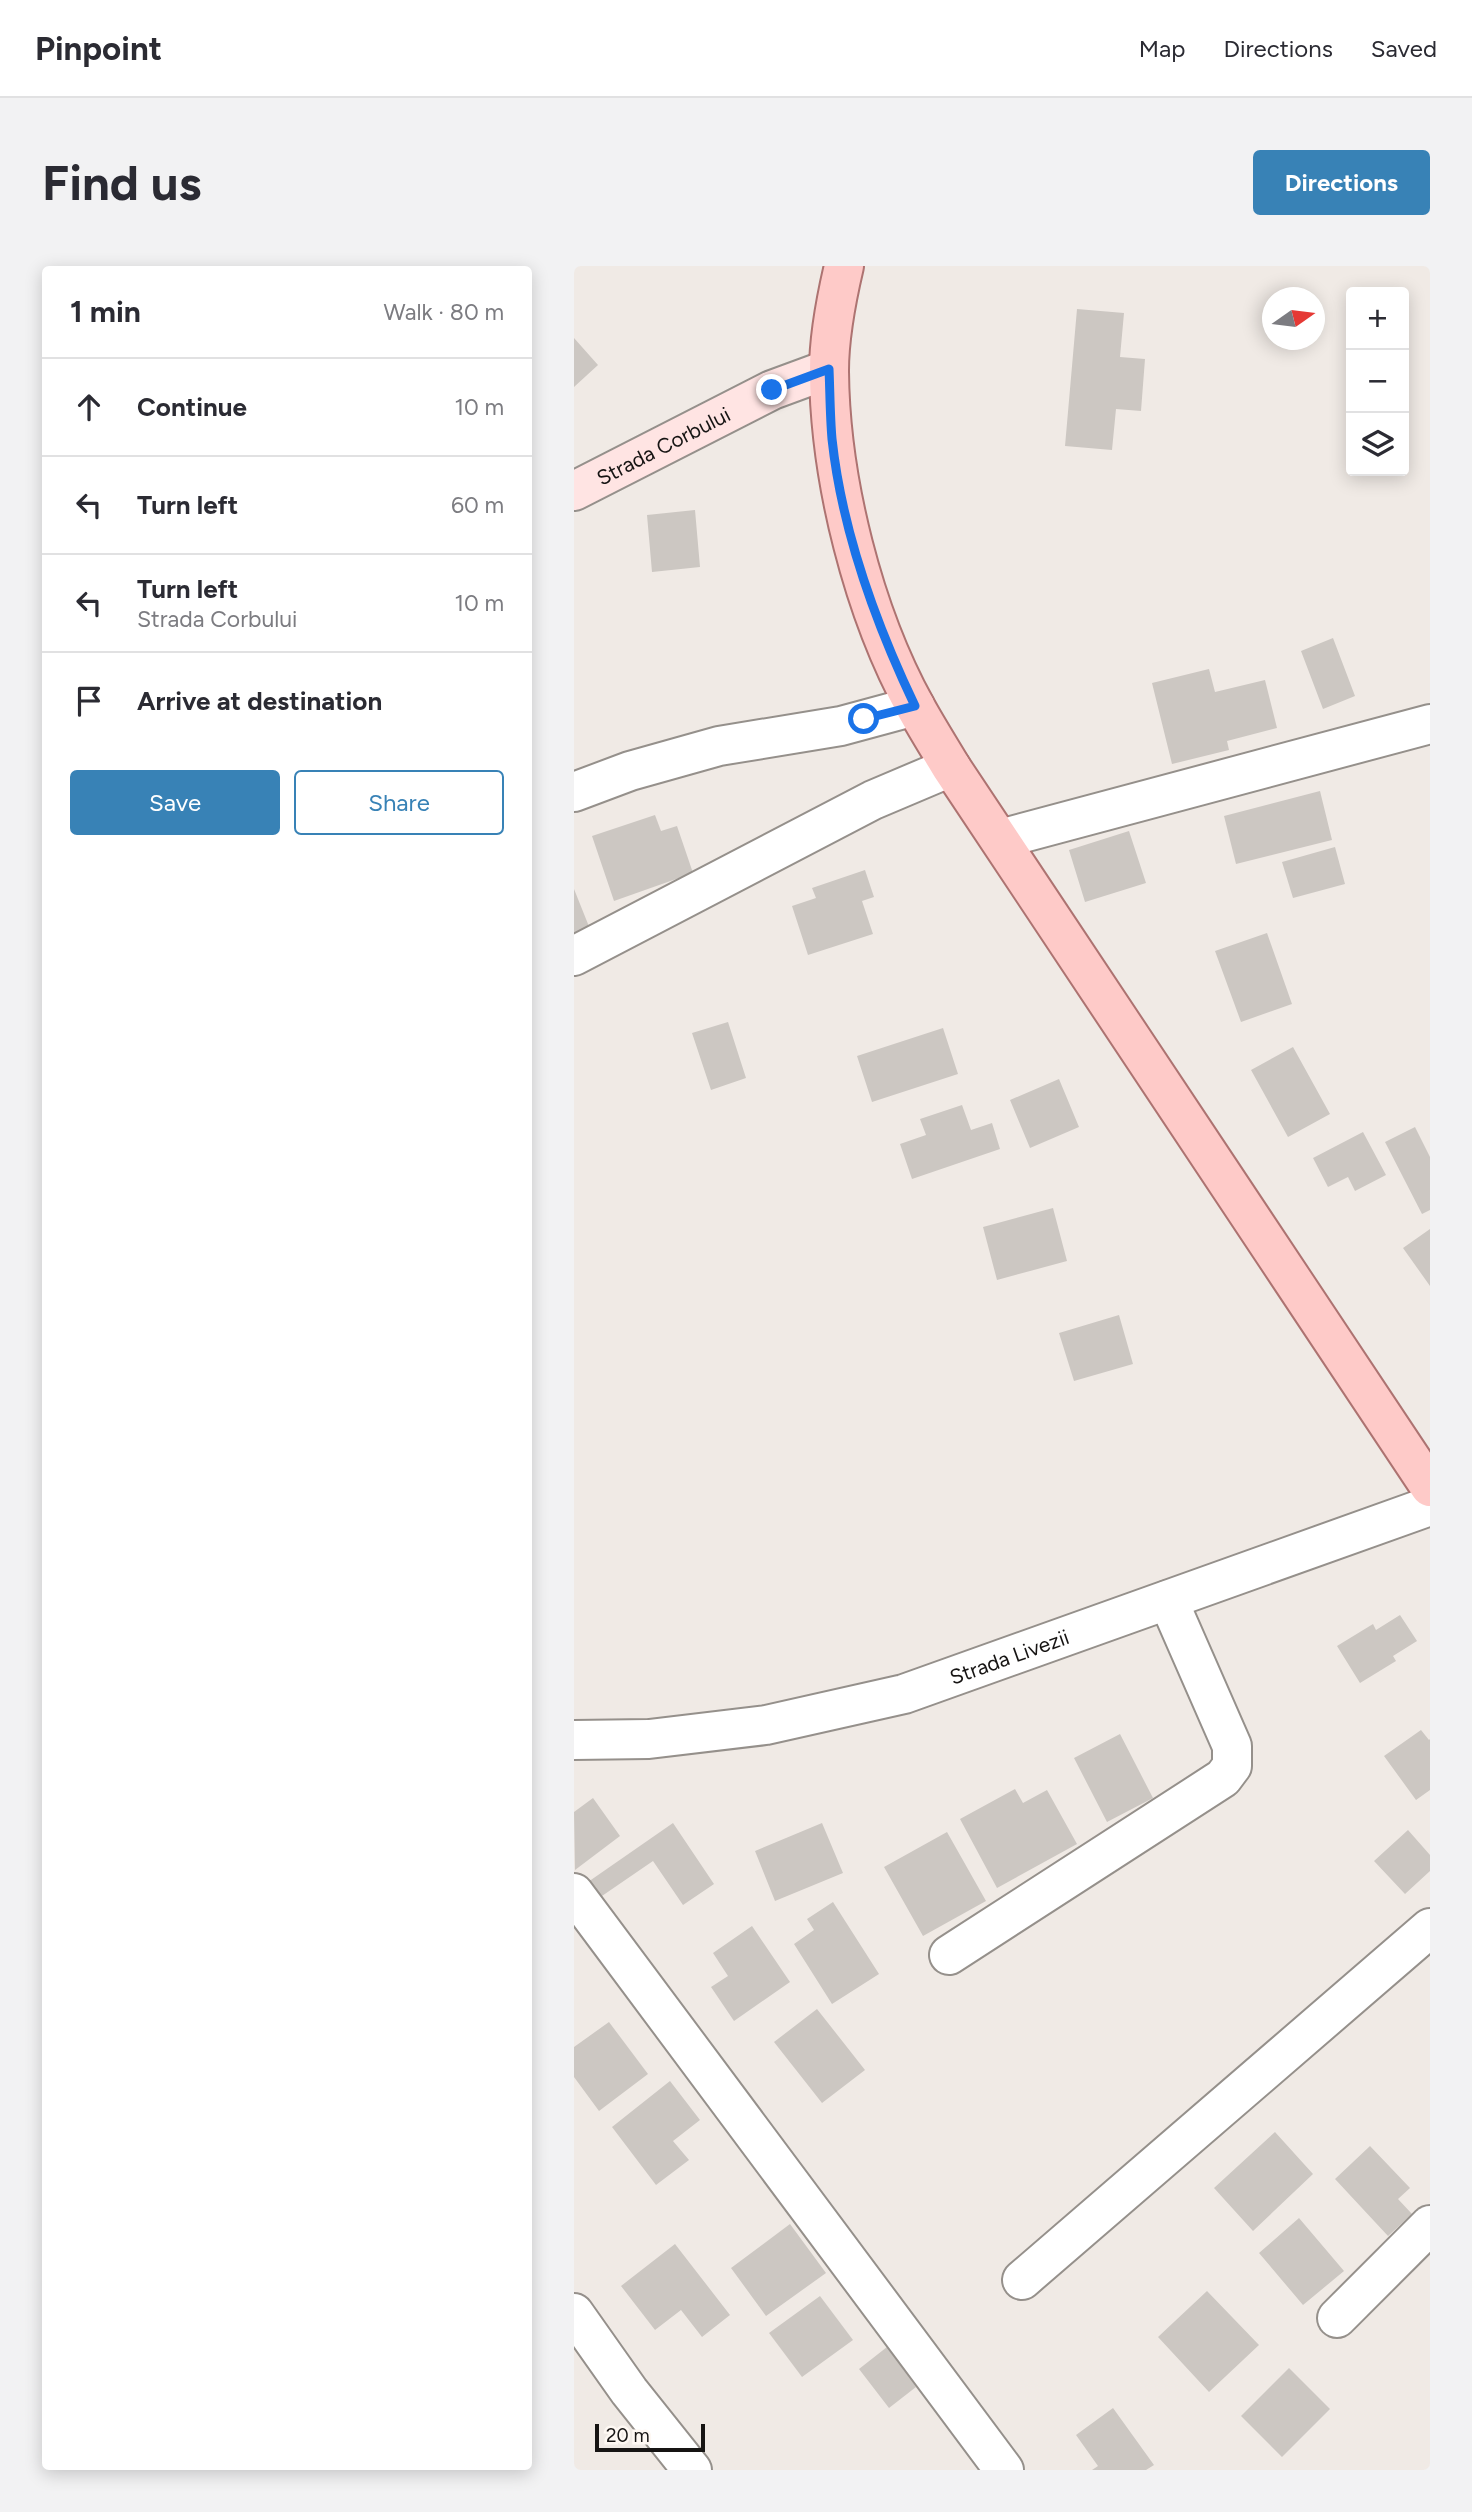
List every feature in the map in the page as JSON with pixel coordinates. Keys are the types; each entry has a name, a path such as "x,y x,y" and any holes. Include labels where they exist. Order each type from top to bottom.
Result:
{"main road":[{"path":"844,266 836,303 829,369 832,439 848,526 871,603 915,706 951,767 1430,1487"}],"street":[{"name":"Strada Corbului","path":"574,491 772,390 829,369"},
{"path":"574,792 630,771 719,746 841,726 915,706"},
{"path":"1000,839 1430,724"},
{"path":"574,956 873,800 951,767"},
{"name":"Strada Livezii","path":"574,1740 649,1739 766,1725 891,1697 1430,1506"},
{"path":"948,1955 1223,1778 1232,1766 1232,1746 1168,1600"},
{"path":"574,1893 1004,2470"},
{"path":"1022,2280 1430,1928"},
{"path":"1337,2318 1430,2225"},
{"path":"574,2313 629,2390 692,2470"}],"building":[{"path":"1077,309 1124,313 1120,357 1145,359 1141,411 1116,409 1112,450 1065,446"},
{"path":"574,338 598,365 574,387"},
{"path":"695,510 700,567 652,572 647,515"},
{"path":"1333,638 1355,696 1323,709 1301,651"},
{"path":"1209,669 1215,692 1265,680 1277,728 1227,741 1229,750 1172,764 1152,683"},
{"path":"1320,791 1332,840 1236,864 1224,816"},
{"path":"655,815 661,831 677,826 693,873 614,901 592,836"},
{"path":"1129,831 1146,883 1085,902 1069,850"},
{"path":"1335,847 1345,884 1293,898 1282,862"},
{"path":"865,870 874,897 862,901 873,934 808,955 792,906 816,898 812,888"},
{"path":"574,889 590,929 574,936"},
{"path":"1267,933 1292,1004 1241,1022 1215,951"},
{"path":"728,1022 746,1078 711,1090 692,1033"},
{"path":"943,1028 958,1074 872,1102 857,1056"},
{"path":"1293,1047 1330,1114 1288,1137 1251,1070"},
{"path":"1059,1079 1079,1127 1030,1148 1010,1100"},
{"path":"962,1105 971,1130 992,1123 1000,1149 912,1179 900,1144 926,1135 920,1119"},
{"path":"1415,1127 1430,1157 1430,1210 1422,1214 1385,1142"},
{"path":"1363,1132 1386,1175 1355,1191 1348,1177 1328,1187 1313,1158"},
{"path":"1053,1208 1067,1261 997,1280 983,1227"},
{"path":"1430,1229 1430,1286 1403,1248"},
{"path":"1119,1315 1133,1364 1074,1381 1059,1333"},
{"path":"1400,1615 1417,1641 1393,1656 1396,1661 1360,1683 1337,1646 1373,1624 1376,1630"},
{"path":"1421,1730 1430,1739 1430,1790 1416,1800 1384,1756"},
{"path":"1120,1734 1153,1798 1107,1822 1074,1758"},
{"path":"1015,1789 1023,1803 1047,1790 1077,1844 997,1888 960,1819"},
{"path":"593,1798 620,1836 575,1870 574,1812"},
{"path":"673,1823 714,1884 683,1905 653,1861 599,1898 588,1882"},
{"path":"822,1823 843,1873 775,1901 755,1851"},
{"path":"1408,1830 1430,1855 1430,1871 1405,1894 1374,1861"},
{"path":"947,1832 986,1901 923,1936 884,1867"},
{"path":"833,1902 879,1974 832,2004 794,1944 814,1930 807,1919"},
{"path":"752,1926 790,1982 734,2021 711,1987 728,1976 713,1953"},
{"path":"817,2009 865,2070 822,2103 774,2042"},
{"path":"609,2022 648,2074 599,2111 574,2077 574,2047"},
{"path":"670,2081 700,2120 673,2141 689,2160 656,2185 612,2127"},
{"path":"1275,2132 1313,2174 1253,2231 1214,2188"},
{"path":"1370,2146 1410,2188 1398,2199 1412,2214 1388,2236 1335,2179"},
{"path":"1299,2218 1344,2271 1303,2305 1259,2253"},
{"path":"790,2224 826,2273 766,2316 731,2268"},
{"path":"675,2244 730,2315 702,2337 681,2310 655,2330 621,2286"},
{"path":"1207,2291 1259,2345 1209,2392 1158,2337"},
{"path":"820,2296 853,2340 802,2377 769,2333"},
{"path":"887,2347 916,2387 889,2408 859,2369"},
{"path":"1289,2368 1330,2409 1282,2457 1241,2416"},
{"path":"1113,2408 1154,2465 1146,2470 1092,2470 1098,2466 1076,2435"}],"route":[{"path":"772,390 829,369 832,439 848,526 871,603 915,706 864,719"}]}
